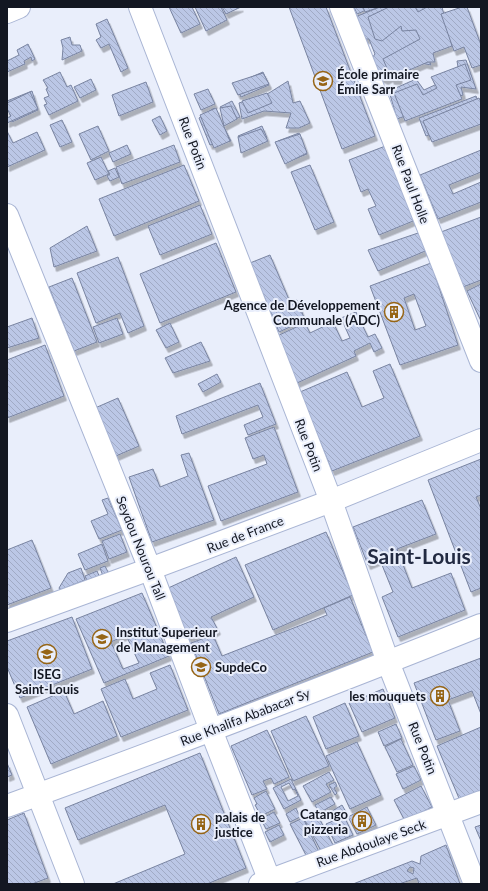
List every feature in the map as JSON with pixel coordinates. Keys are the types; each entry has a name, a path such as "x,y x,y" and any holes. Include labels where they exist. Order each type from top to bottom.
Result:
{"street":[{"path":"7,12 19,7"},
{"name":"Rue Potin","path":"140,7 330,502 388,662 475,884"},
{"name":"Rue Paul Holle","path":"341,7 481,361"},
{"name":"Seydou Nourou Tall","path":"7,215 150,569 267,883"},
{"name":"Rue de France","path":"7,620 330,502 481,440"},
{"name":"Rue Khalifa Ababacar Sy","path":"7,806 211,730 481,625"},
{"path":"7,715 73,884"},
{"name":"Rue Abdoulaye Seck","path":"267,883 481,802"}],"building":[{"path":"169,7 192,7 200,24 181,33"},
{"path":"195,7 221,7 227,20 206,31"},
{"path":"222,7 241,7 226,14"},
{"path":"289,7 326,7 375,136 342,149"},
{"path":"354,7 373,7 357,14"},
{"path":"363,7 380,7 365,12"},
{"path":"380,7 407,7 409,10 415,7 429,7 444,42 426,52 431,65 416,62 392,72 391,77 386,80 379,77 372,58 375,54 369,39 363,39 355,17"},
{"path":"389,7 415,7 418,12 427,7 442,7 452,46 433,53 435,62 428,62 400,74 399,80 392,80 383,59 420,39 416,30 402,31 401,26 382,41 375,39 368,17"},
{"path":"462,7 467,7 481,45 481,65 472,68 464,47 454,51 441,14"},
{"path":"107,19 128,68 121,72 109,44 101,48 96,40 101,37 96,24"},
{"path":"70,37 72,45 80,45 82,51 62,60 63,48 61,40"},
{"path":"28,44 35,59 32,61 31,57 24,61 25,64 7,72 7,61 19,55 17,50"},
{"path":"466,60 476,89 461,87 463,95 397,119 389,91 416,79 424,90 437,84 434,79 458,67 457,61"},
{"path":"465,64 471,80 456,85 462,99 405,121 394,93 417,84 423,95 437,88 431,77"},
{"path":"60,72 67,87 71,85 78,101 49,115 44,105 47,104 44,98 49,96 46,89 48,88 43,80"},
{"path":"263,72 269,85 241,97 235,84"},
{"path":"263,73 269,84 238,95 232,83"},
{"path":"91,79 96,90 80,98 74,87"},
{"path":"288,81 293,103 300,101 310,123 299,128 286,128 291,113 264,111 242,119 239,103 269,93"},
{"path":"146,82 153,102 119,116 112,95"},
{"path":"208,89 215,104 201,110 194,94"},
{"path":"32,91 38,110 12,122 9,110 7,111 7,101"},
{"path":"30,92 38,109 7,123 7,118 11,116 7,109 7,103"},
{"path":"267,93 272,103 248,113 242,101"},
{"path":"476,96 481,108 481,115 426,136 419,118"},
{"path":"479,98 481,102 481,124 432,142 423,121"},
{"path":"232,101 240,117 229,122 220,107"},
{"path":"231,106 237,119 224,126 220,108"},
{"path":"214,108 231,141 210,145 199,118"},
{"path":"216,108 230,141 214,148 200,115"},
{"path":"160,116 167,131 160,135 152,120"},
{"path":"62,120 72,142 60,147 50,125"},
{"path":"98,126 109,151 91,160 79,134"},
{"path":"262,126 267,138 244,149 238,136"},
{"path":"261,129 268,141 241,153 238,137"},
{"path":"7,131 13,143 37,132 45,150 7,167"},
{"path":"299,133 307,154 287,162 278,141"},
{"path":"300,134 307,153 285,164 275,142"},
{"path":"127,145 131,154 113,162 109,153"},
{"path":"174,145 180,162 122,184 116,167"},
{"path":"388,145 418,219 379,235 368,209 376,206 368,189 361,192 349,160"},
{"path":"481,150 481,172 449,185 453,194 481,182 481,202 438,219 420,175"},
{"path":"101,157 109,174 95,180 87,163"},
{"path":"184,165 199,201 114,236 99,199"},
{"path":"310,165 334,222 315,230 291,172"},
{"path":"115,168 119,177 110,181 107,176 110,174 108,171"},
{"path":"200,205 212,234 160,255 148,226"},
{"path":"481,217 481,280 463,287 441,232"},
{"path":"87,226 97,251 54,267 50,248"},
{"path":"424,231 430,249 378,271 368,250"},
{"path":"216,243 236,292 160,323 140,274"},
{"path":"270,255 290,302 297,300 305,320 279,332 250,263"},
{"path":"118,257 144,326 128,333 120,313 96,323 77,273"},
{"name":"Agence de Développement Communale (ADC)","path":"431,263 458,345 400,365 370,286","holes":["414,294 426,326 415,330 404,298"]},
{"path":"72,278 97,342 74,351 49,287"},
{"path":"481,284 481,321 467,291"},
{"path":"356,312 368,337 375,334 382,348 374,352 370,343 354,351 356,356 297,383 275,337 305,323 310,333 333,322 342,341 350,338 341,318"},
{"path":"32,318 39,338 7,348 7,327"},
{"path":"117,318 123,334 99,343 93,327"},
{"path":"170,323 179,342 166,348 156,330"},
{"path":"201,342 210,361 173,373 165,358"},
{"path":"45,345 64,396 7,418 7,360"},
{"path":"390,364 420,436 332,471 300,392 347,372 362,407 384,398 373,371"},
{"path":"217,374 221,382 203,392 198,384"},
{"path":"260,383 276,424 248,435 244,425 263,417 258,405 182,434 176,416"},
{"path":"118,398 139,446 116,456 95,408"},
{"path":"274,427 298,492 221,521 208,486 267,464 264,455 253,459 245,438"},
{"path":"189,453 214,520 152,542 129,477 153,469 160,487 188,476 181,455"},
{"path":"481,459 481,495 476,497 481,509 481,588 471,592 428,480"},
{"path":"108,498 122,530 99,539 91,521 108,514 102,500"},
{"path":"422,500 436,534 397,549 412,588 451,573 465,610 398,637 382,597 393,592 380,560 368,565 353,527"},
{"path":"326,532 353,595 273,630 245,565"},
{"path":"120,534 127,552 109,559 102,541"},
{"path":"32,540 51,588 7,605 7,550"},
{"path":"102,544 108,561 85,570 78,554"},
{"path":"236,557 254,597 211,617 218,630 213,633 211,629 189,639 166,589"},
{"path":"105,566 109,574 103,576 100,568"},
{"path":"81,568 85,580 60,590 59,588 68,573"},
{"path":"97,571 100,578 88,583 85,576"},
{"name":"Institut Superieur de Management","path":"142,593 169,656 104,683 76,619","holes":["126,635 139,663 123,669 111,642"]},
{"path":"350,597 373,652 219,714 191,643 213,635 222,656 327,615 324,608"},
{"name":"ISEG Saint-Louis","path":"72,617 92,669 20,698 7,667 7,641"},
{"name":"les mouquets","path":"481,658 481,714 472,691 448,700 460,731 436,740 414,683"},
{"path":"170,665 188,710 121,737 101,689 125,679 133,699 157,689 150,673"},
{"path":"383,689 395,718 362,732 349,703"},
{"path":"64,691 74,714 103,701 117,736 51,764 27,707"},
{"path":"345,703 359,736 326,749 313,717"},
{"path":"306,716 329,766 293,781 271,731"},
{"path":"396,724 402,738 384,746 378,732"},
{"path":"481,727 481,795 461,803 437,746"},
{"path":"267,730 289,777 274,784 271,778 263,781 267,789 252,795 231,746"},
{"path":"401,739 413,765 397,772 385,747"},
{"path":"357,742 381,795 350,809 326,756"},
{"name":"palais de justice","path":"200,753 246,868 207,884 113,884 185,854 165,805 78,840 65,808"},
{"path":"7,763 12,775 7,777"},
{"path":"414,766 421,780 403,789 396,774"},
{"path":"329,772 334,780 326,784 331,792 312,802 303,786"},
{"path":"291,779 301,800 284,809 273,788","holes":["289,783 293,790 295,789 298,796 288,801 281,787"]},
{"path":"335,782 337,786 334,788 337,793 335,795 329,785"},
{"path":"421,786 432,807 405,821 394,800"},
{"path":"266,791 275,809 261,816 255,805 257,804 254,798"},
{"path":"331,797 335,804 319,813 315,805"},
{"path":"342,805 346,812 336,818 332,811"},
{"name":"Catango pizzeria","path":"367,807 376,825 357,834 348,817"},
{"path":"296,808 300,817 290,822 286,814"},
{"path":"274,812 280,823 266,829 261,819"},
{"path":"24,813 48,878 32,884 7,884 7,820"},
{"path":"317,814 333,845 321,851 305,821"},
{"path":"344,816 353,835 335,843 326,824"},
{"path":"303,818 319,852 307,857 290,824"},
{"path":"279,825 284,835 270,842 265,832"},
{"path":"481,825 481,841 475,827"},
{"path":"446,845 460,884 419,884 417,878 399,884 353,884 412,861 420,864 421,856","holes":["410,867 414,868 413,874 407,871"]}],"place":[{"name":"École primaire Émile Sarr","path":"323,81"},
{"name":"Agence de Développement Communale (ADC)","path":"394,312"},
{"name":"Institut Superieur de Management","path":"102,639"},
{"name":"ISEG Saint-Louis","path":"47,654"},
{"name":"SupdeCo","path":"201,667"},
{"name":"les mouquets","path":"440,696"},
{"name":"Catango pizzeria","path":"362,821"},
{"name":"palais de justice","path":"201,824"}],"district":[{"name":"Saint-Louis","path":"419,557"}]}
